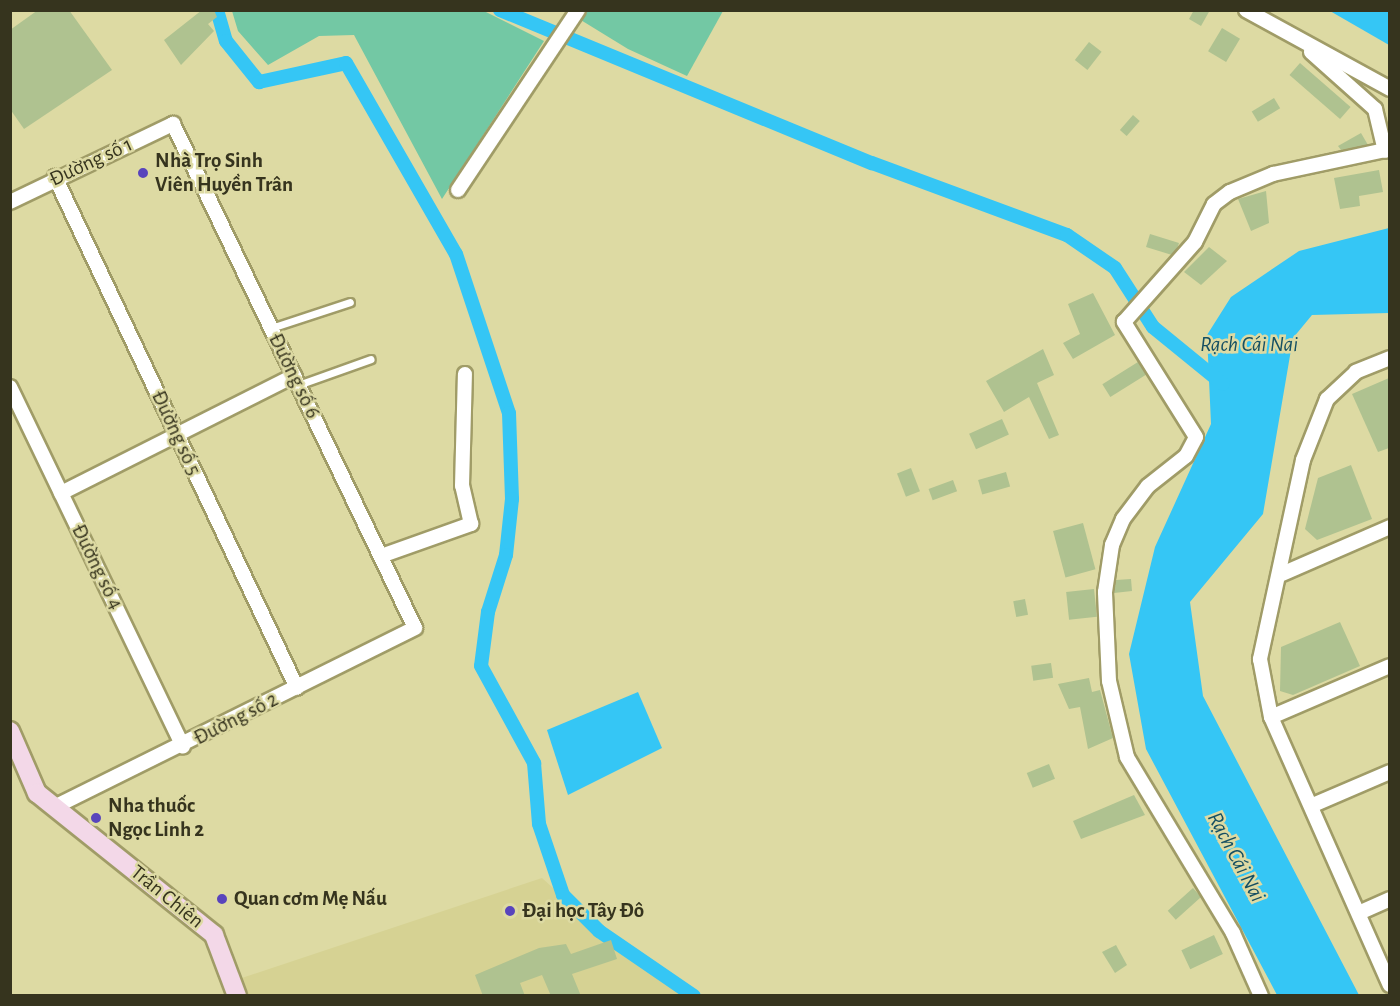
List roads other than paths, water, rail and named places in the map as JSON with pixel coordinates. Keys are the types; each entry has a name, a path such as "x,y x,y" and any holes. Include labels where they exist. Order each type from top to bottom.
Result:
{"street":[{"path":"458,190 578,10"},
{"path":"1246,10 1305,46 1389,89"},
{"path":"1261,996 1233,933 1127,757 1109,681 1105,592 1112,545 1123,519 1148,486 1186,456 1196,437 1124,322 1128,315 1153,282 1195,242 1214,204 1230,192 1273,174 1387,150 1373,106 1305,46"},
{"name":"Đường số 1","path":"10,202 55,177 172,124"},
{"name":"Đường số 6","path":"172,124 415,628"},
{"name":"Đường số 5","path":"55,177 297,688"},
{"path":"1389,358 1356,372 1327,399 1303,460 1282,574 1260,659 1271,717 1314,804 1361,912 1389,985"},
{"path":"381,556 471,524 462,486 465,374"},
{"path":"61,493 176,434 296,381"},
{"name":"Đường số 4","path":"10,387 183,747"},
{"path":"1282,574 1389,528"},
{"name":"Đường số 2","path":"55,807 183,747 415,628"},
{"path":"1271,717 1389,666"},
{"name":"Trần Chiên","path":"10,731 38,793 214,935 237,996"},
{"path":"1314,804 1389,772"},
{"path":"1361,912 1389,899"}],"lane":[{"path":"271,328 350,302"},
{"path":"296,381 371,359"}],"water":[{"path":"1330,11 1389,11 1389,45"},
{"name":"Rạch Cái Nai","path":"1389,228 1389,313 1312,315 1293,338 1263,514 1190,602 1203,696 1359,995 1277,995 1146,749 1129,654 1155,547 1211,424 1207,335 1231,297 1299,251"},
{"path":"638,692 662,748 568,795 547,730"}],"waterway":[{"path":"217,10 226,41 259,82 346,63 456,254 509,413 512,499 506,555 488,612 481,666 534,763 539,824 563,895 599,931 694,996"},
{"path":"500,10 872,163 1067,235 1115,268 1153,327 1223,384"}],"place":[{"name":"Nhà Trọ Sinh Viên Huyền Trân","path":"143,173"},
{"name":"Nha thuốc Ngọc Linh 2","path":"96,818"},
{"name":"Quan cơm Mẹ Nấu","path":"222,899"},
{"name":"Đại học Tây Đô","path":"510,911"}]}
